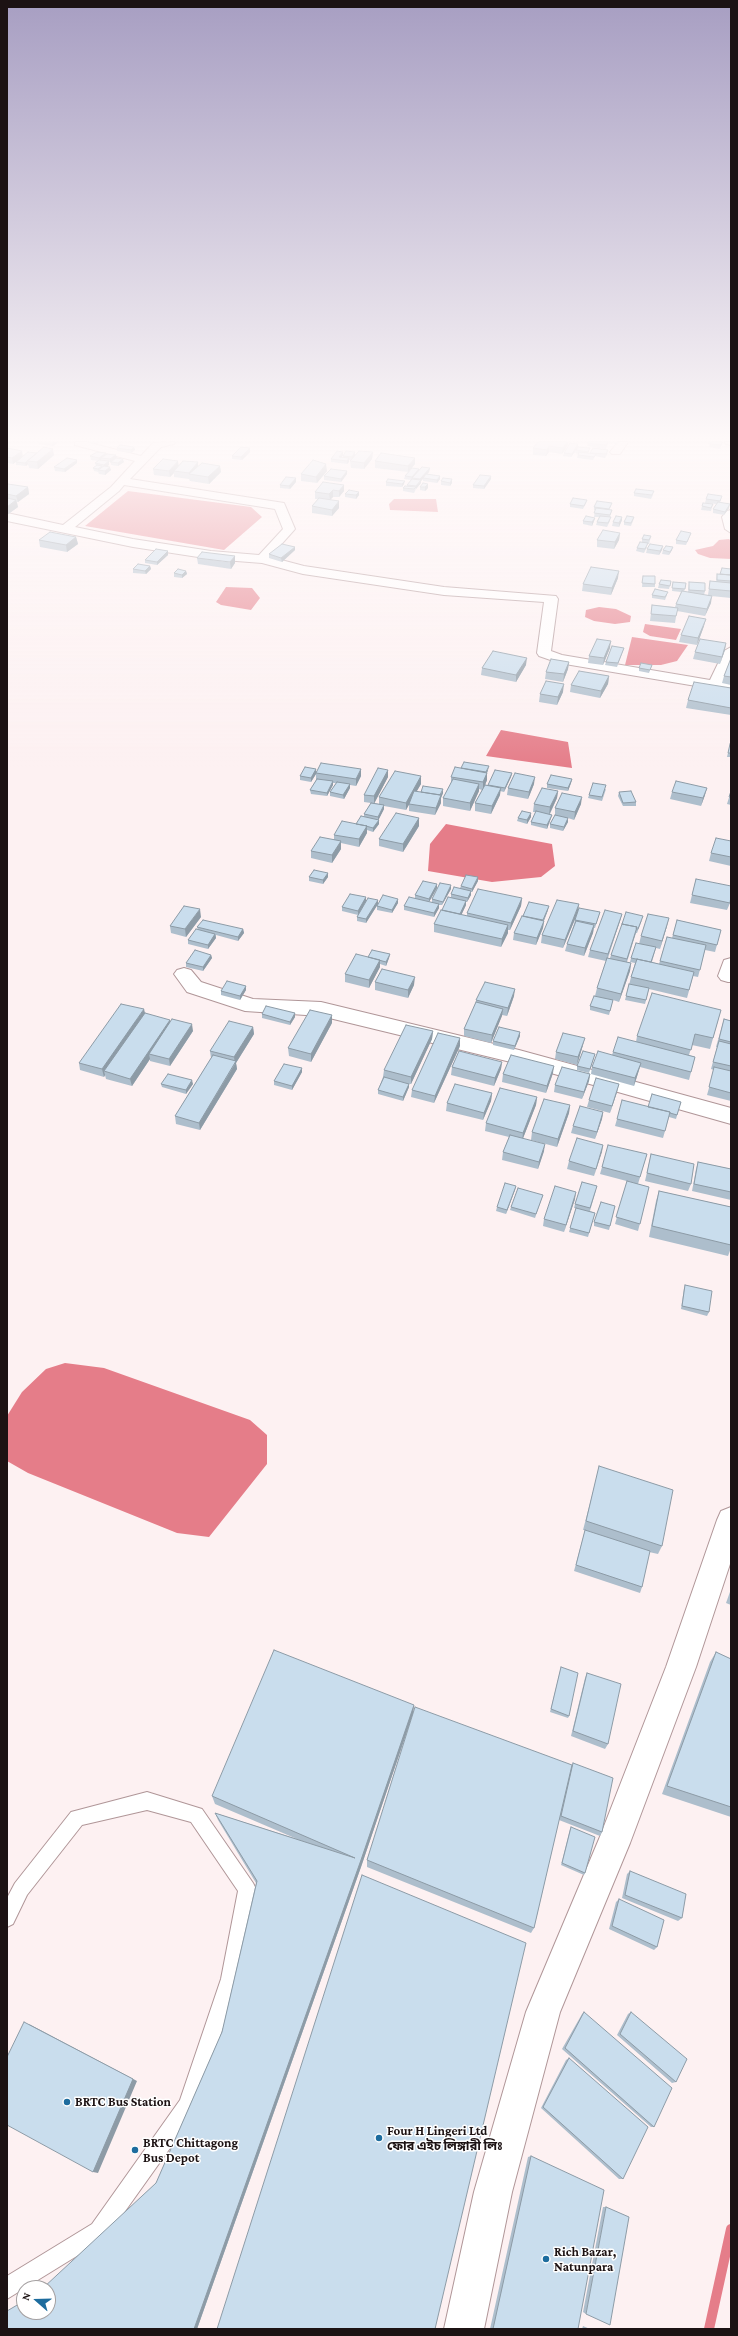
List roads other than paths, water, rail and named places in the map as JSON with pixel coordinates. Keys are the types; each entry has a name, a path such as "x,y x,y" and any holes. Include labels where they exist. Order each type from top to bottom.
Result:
{"street":[{"path":"181,551 211,556 262,558 303,570 444,591 551,599 544,653 558,659 714,687 731,688"},
{"path":"262,558 269,551"},
{"path":"714,687 731,651"},
{"path":"184,974 194,987 252,1006 321,1009 519,1057 731,1116"},
{"path":"464,2329 493,2192 543,2012 617,1836 681,1667 731,1520"}],"lane":[{"path":"7,1918 21,1888 77,1818 147,1801 196,1815 247,1889 230,1979 188,2106 99,2231 7,2288"}],"waterway":[{"path":"709,2329 731,2229"}],"place":[{"name":"BRTC Bus Station","path":"67,2102"},
{"name":"Four H Lingeri Ltd ফোর এইচ লিঙ্গারী লিঃ","path":"379,2138"},
{"name":"BRTC Chittagong Bus Depot","path":"135,2150"},
{"name":"Rich Bazar, Natunpara","path":"546,2259"}]}
